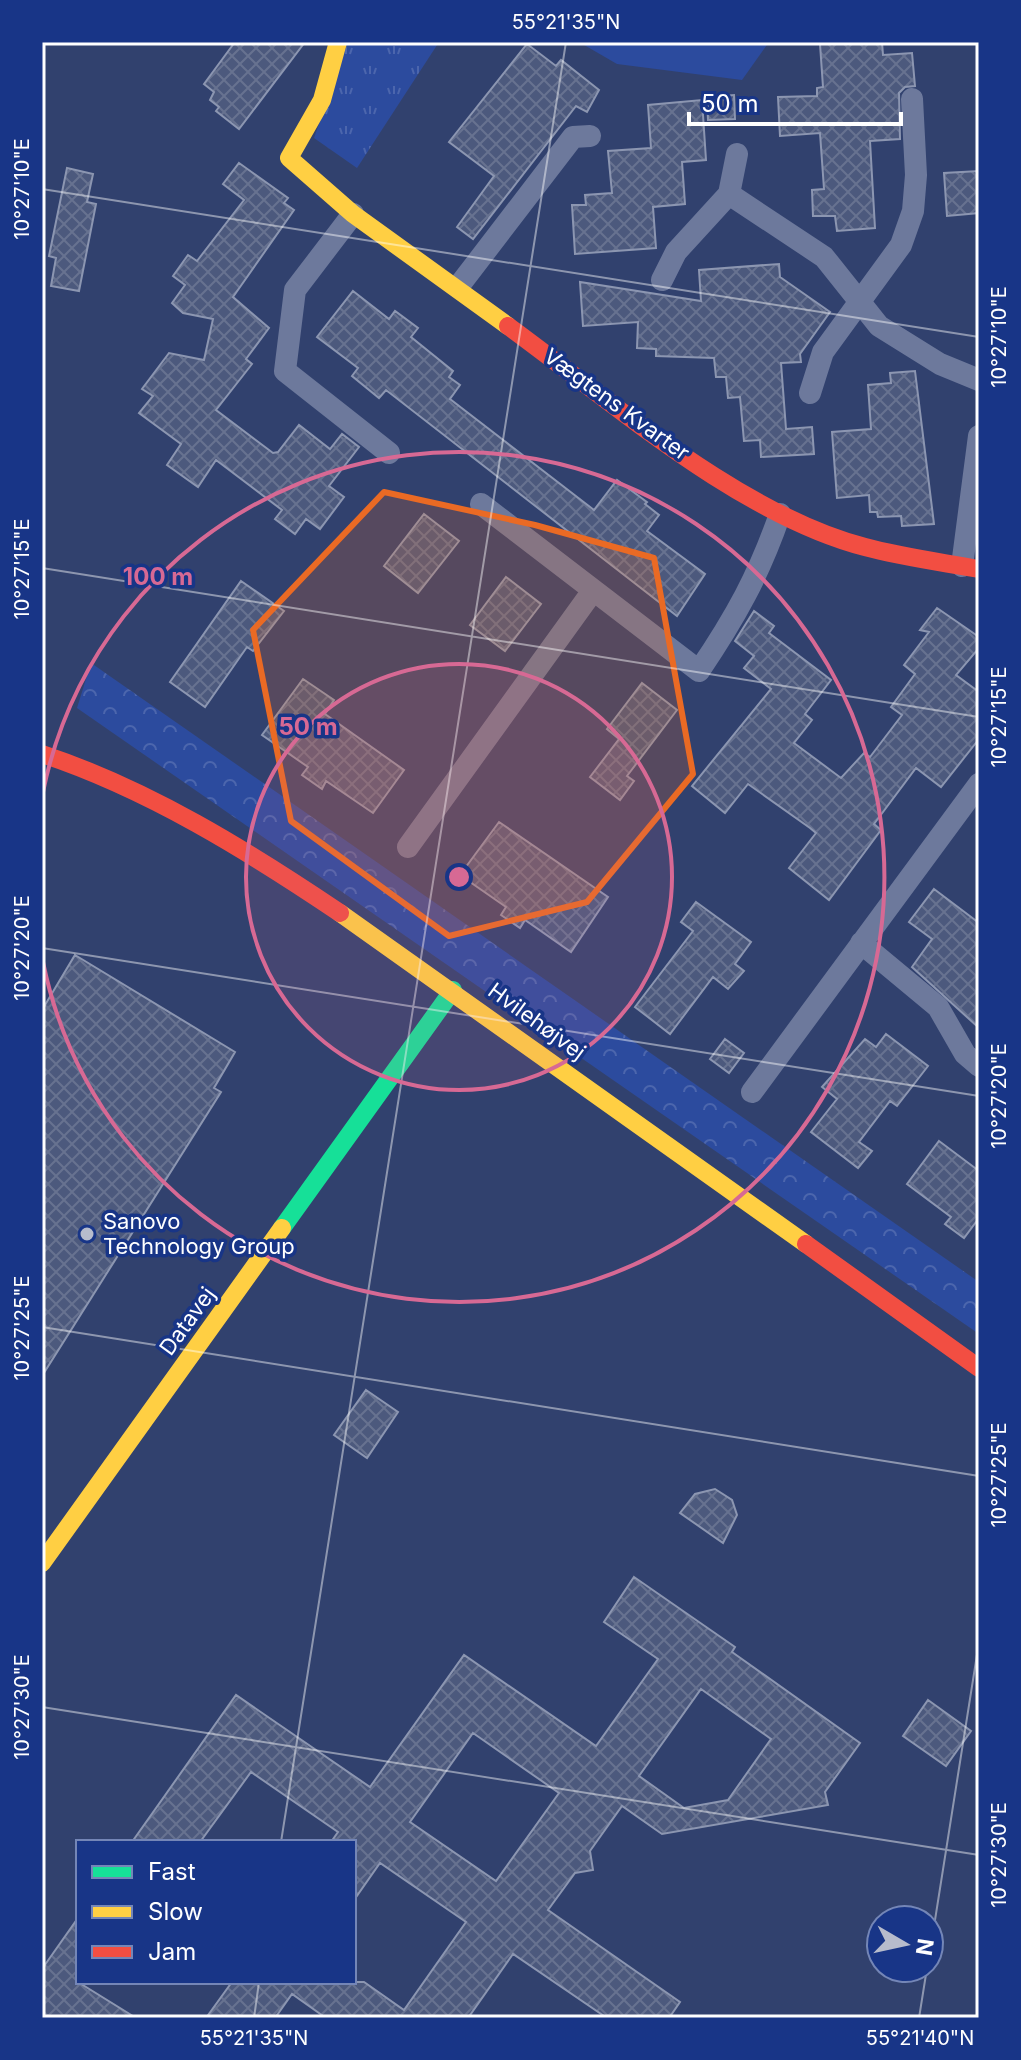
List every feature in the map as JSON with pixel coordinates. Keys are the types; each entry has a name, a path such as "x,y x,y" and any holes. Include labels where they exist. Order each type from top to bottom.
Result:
{"street":[{"name":"Vægtens Kvarter","path":"338,42 322,100 289,158 353,214 458,287 727,485 780,514 863,547 971,568 979,436"},
{"path":"810,393 823,352 901,245 913,211 916,175 912,99"},
{"path":"458,287 573,137 590,136"},
{"path":"662,280 676,252 729,194 737,154"},
{"path":"729,194 824,257 879,326 940,364 979,380"},
{"path":"353,214 295,290 285,371 389,453"},
{"path":"481,504 699,671 741,609 762,567 780,514"},
{"path":"408,847 592,592"},
{"name":"Hvilehøjvej","path":"42,754 72,764 177,814 273,869 453,990 979,1368"},
{"path":"752,1092 979,784"},
{"path":"861,943 938,1007 965,1054 979,1066"},
{"name":"Datavej","path":"42,1563 453,990"}],"highlighted area":[{"path":"384,492 535,525 654,558 693,774 587,902 449,936 291,821 253,630"}],"green space":[{"path":"348,42 439,42 357,168 314,138"},
{"path":"579,42 769,42 742,80 617,64"},
{"path":"91,663 979,1282 979,1334 77,708"}],"building":[{"path":"235,42 305,42 239,129 216,111 219,107 210,100 214,92 204,84"},
{"path":"882,42 883,55 912,53 915,86 905,87 899,93 900,139 870,141 875,228 837,231 835,216 813,216 812,190 824,189 820,133 780,136 778,97 817,96 817,88 823,87 820,44"},
{"path":"527,44 556,66 561,60 599,90 587,112 576,106 473,239 457,227 494,176 449,142"},
{"path":"734,95 735,119 708,120 707,97"},
{"path":"702,100 706,160 682,162 685,204 653,207 656,248 575,254 572,205 586,205 585,195 612,193 608,151 651,148 648,105"},
{"path":"239,163 288,198 284,203 294,210 233,297 269,328 246,359 252,364 216,410 273,453 278,452 299,425 330,449 342,434 359,447 329,486 344,497 320,529 306,519 295,534 275,519 282,510 216,460 198,487 167,465 181,444 139,413 153,396 142,389 169,353 204,360 213,319 183,313 172,303 185,285 173,276 188,255 197,261 244,200 223,184"},
{"path":"67,168 93,174 87,202 96,204 79,291 51,286 56,258 49,256"},
{"path":"979,171 979,213 947,216 944,173"},
{"path":"779,264 780,277 830,312 800,354 801,362 781,363 786,429 812,427 814,454 761,457 760,440 744,441 740,397 728,398 726,377 716,377 714,358 656,356 656,349 637,348 638,322 583,326 580,282 701,301 699,270"},
{"path":"353,291 389,319 395,311 418,328 411,337 453,371 449,377 460,385 450,399 594,510 617,480 647,502 645,504 659,515 647,531 705,574 677,616 386,390 379,398 352,376 358,368 317,337"},
{"path":"915,371 934,524 902,526 901,516 878,517 877,512 870,512 869,495 837,498 832,432 871,429 868,385 891,383 890,373"},
{"path":"424,514 459,541 418,593 384,566"},
{"path":"506,577 541,604 505,651 470,625"},
{"path":"241,581 284,611 253,651 247,647 205,707 170,682"},
{"path":"937,608 979,637 979,648 956,675 979,692 979,739 941,787 916,768 874,824 881,830 829,900 789,868 816,833 810,828 748,784 725,813 692,786 771,689 744,668 754,656 735,641 754,611 774,626 769,633 831,680 805,714 812,720 794,743 841,778 864,753 870,757 902,715 891,707 915,674 904,665 929,632 920,630"},
{"path":"303,679 334,700 325,714 404,770 373,813 326,781 322,789 302,775 308,767 262,735"},
{"path":"642,683 677,710 627,776 634,781 620,800 590,777 619,739 607,729"},
{"path":"499,822 608,897 571,952 525,920 520,928 501,915 506,907 460,875"},
{"path":"934,889 979,923 979,1028 912,967 932,939 909,922"},
{"path":"696,902 751,942 735,964 744,971 728,989 713,977 670,1034 635,1007 693,931 681,922"},
{"name":"Sanovo Technology Group","path":"75,955 235,1052 214,1088 221,1092 42,1376 42,1010"},
{"path":"886,1034 928,1066 897,1106 890,1101 859,1142 872,1151 858,1168 811,1132 837,1099 822,1087 865,1039 876,1047"},
{"path":"725,1039 744,1053 729,1073 710,1059"},
{"path":"939,1141 979,1171 979,1218 964,1238 945,1224 951,1217 907,1184"},
{"path":"366,1390 398,1412 367,1458 334,1435"},
{"path":"715,1489 732,1500 737,1515 723,1543 680,1513 695,1494"},
{"path":"634,1577 735,1647 732,1652 860,1743 825,1792 828,1805 662,1834 622,1806 590,1851 593,1870 575,1873 548,1910 680,2002 669,2018 607,2018 513,1954 468,2018 326,2018 292,1994 275,2018 206,2018 231,1984 364,1982 404,2010 466,1922 380,1863 356,1897 356,1840 332,1840 338,1832 251,1772 201,1840 133,1840 236,1695 370,1787 464,1655 596,1746 658,1659 604,1622","holes":["701,1689 771,1739 728,1800 684,1808 639,1776","473,1733 559,1793 496,1881 410,1822"]},
{"path":"928,1700 971,1731 946,1766 903,1736"},
{"path":"76,1921 76,1984 81,1984 136,2018 42,2018 42,1969"}],"traffic: fast":[{"path":"282,1228 453,990"}],"traffic: slow":[{"path":"338,42 322,100 289,158 353,214 508,326"},
{"path":"340,913 806,1244"},
{"path":"42,1563 282,1228"}],"traffic: jam":[{"path":"508,326 679,453 771,510 865,547 979,569"},
{"path":"42,754 159,803 270,867 340,913"},
{"path":"806,1244 979,1368"}],"place":[{"name":"Sanovo Technology Group","path":"87,1234"}]}
